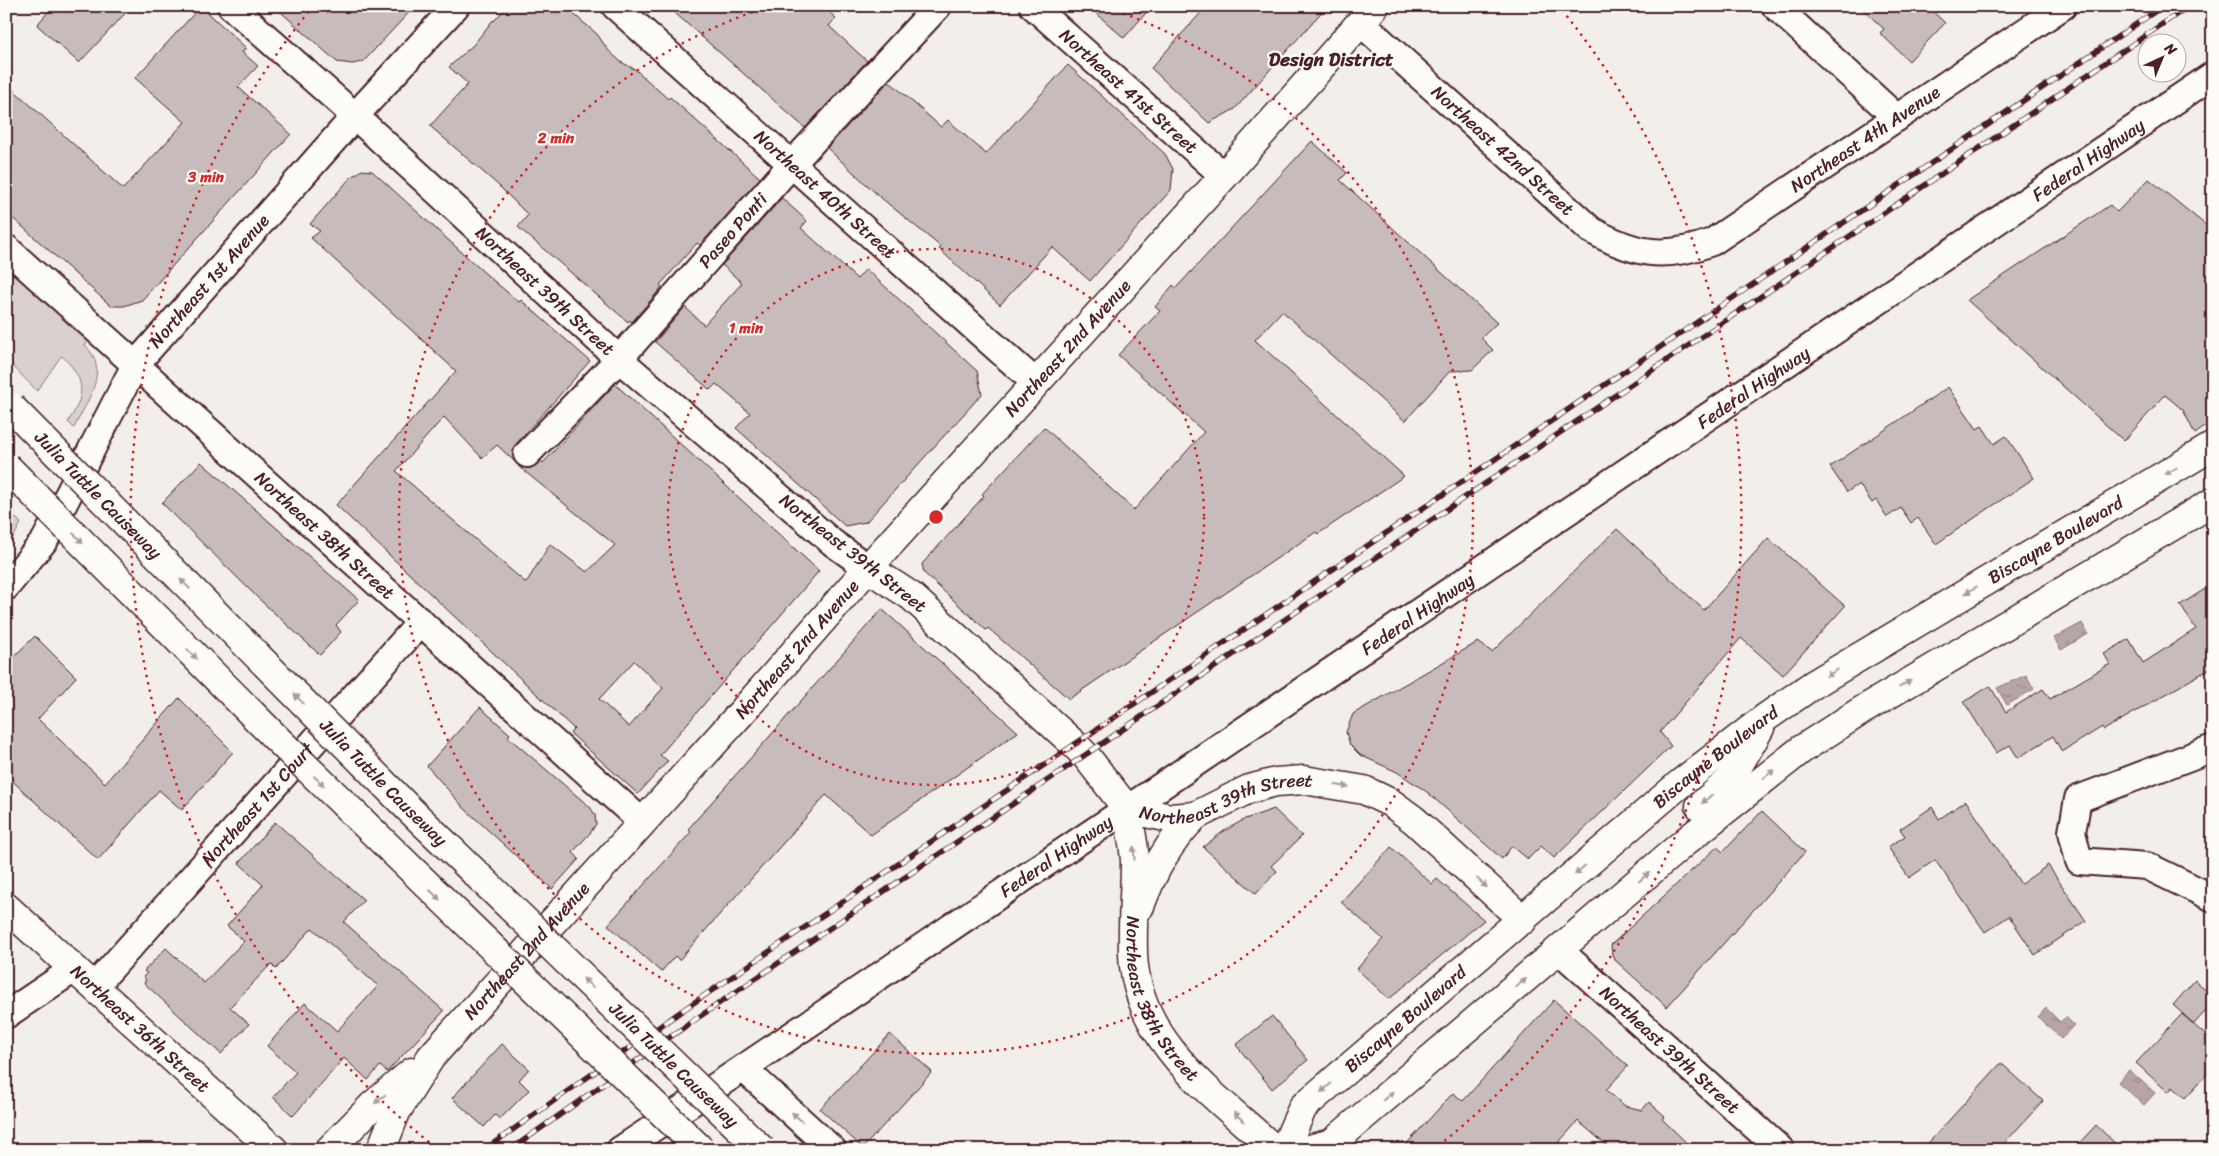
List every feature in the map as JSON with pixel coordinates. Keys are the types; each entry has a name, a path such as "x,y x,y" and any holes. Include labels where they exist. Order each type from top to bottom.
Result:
{"main road":[{"name":"Northeast 2nd Avenue","path":"381,1150 396,1112 431,1057 868,568 1224,176 1367,14"},
{"name":"Julia Tuttle Causeway","path":"11,407 408,808 762,1150"},
{"name":"Biscayne Boulevard","path":"1284,1150 1303,1107 1682,782 1765,718 1875,647 2213,446"},
{"path":"6,466 275,737 701,1150"},
{"path":"1305,1150 1332,1143 1707,824 1802,749 1861,711 2213,502"},
{"name":"Northeast 39th Street","path":"868,568 911,596 1075,745 1086,756 1127,809 1170,818 1195,816 1249,789 1276,782 1304,780 1364,790 1391,803 1414,820 1523,920"},
{"path":"1559,950 1564,921 1730,780 1765,718"},
{"name":"Northeast 38th Street","path":"1127,809 1135,860 1134,972 1145,1010 1155,1030 1182,1065 1275,1150"},
{"path":"1134,924 1151,878 1167,847 1195,816"},
{"name":"Northeast 36th Street","path":"6,907 274,1150"},
{"path":"329,1150 373,1105 431,1057"}],"street":[{"name":"Northeast 39th Street","path":"231,6 355,116 619,359 833,543 868,568"},
{"name":"Northeast 1st Avenue","path":"6,586 44,540 135,365 355,116 456,6"},
{"name":"Northeast 40th Street","path":"615,6 1036,383"},
{"name":"Paseo Ponti","path":"527,454 619,359 791,165 938,6"},
{"name":"Northeast 41st Street","path":"1033,6 1224,176"},
{"path":"1775,6 1898,118"},
{"name":"Northeast 4th Avenue","path":"1661,253 1691,250 1712,242 2063,6"},
{"name":"Northeast 42nd Street","path":"1367,14 1591,230 1628,248 1661,253"},
{"name":"Federal Highway","path":"620,1150 744,1069 1127,809 1469,581 2213,75"},
{"name":"Northeast 38th Street","path":"6,248 642,822"},
{"name":"Northeast 1st Court","path":"94,987 422,622"},
{"path":"2213,748 2078,799 2072,832 2079,861 2147,866 2213,898"},
{"name":"Northeast 39th Street","path":"1559,950 1781,1150"},
{"path":"6,1015 74,969"},
{"path":"744,1069 833,1150"}],"shaded area":[{"path":"6,267 88,341 85,345 93,355 96,375 90,396 74,428 68,422 78,404 81,388 80,381 63,357 61,356 37,391 6,359"},
{"path":"16,518 21,523 10,544 6,544 6,523"}],"water":[{"path":"2082,623 2088,634 2061,650 2054,638"},
{"path":"2026,675 2034,689 2007,705 1997,688"},
{"path":"2046,1008 2060,1022 2066,1017 2074,1025 2061,1039 2038,1017"},
{"path":"2129,1070 2155,1093 2144,1105 2118,1082"}],"building":[{"path":"53,6 132,6 79,63 37,25"},
{"path":"201,6 246,48 242,52 258,66 238,87 291,134 142,300 124,306 111,306 6,212 6,83 123,189 185,122 135,78"},
{"path":"274,6 415,6 363,62 352,64 337,62"},
{"path":"507,6 564,6 597,34 608,50 621,62 636,70 668,99 670,97 760,178 700,245 697,243 660,285 662,287 632,322 630,320 628,322 518,227 528,215 498,185 430,126 468,84 449,67 474,44"},
{"path":"667,6 822,6 836,18 829,26 867,61 805,128"},
{"path":"1088,6 1152,6 1124,38"},
{"path":"1207,6 1327,6 1235,109 1209,123 1151,68"},
{"path":"1859,6 1927,6 1945,23 1909,61 1880,33 1884,29"},
{"path":"1068,65 1165,154 1173,169 1171,190 1090,281 1052,247 1000,305 939,249 941,247 880,197 827,148 889,81 941,127 948,120 986,154"},
{"path":"1312,141 1347,173 1340,180 1497,323 1481,338 1493,350 1472,370 1450,371 1405,421 1282,311 1255,340 1404,476 1318,534 1316,532 1069,699 988,628 986,630 924,573 922,564 984,496 982,494 1044,427 1134,510 1204,432 1118,355 1160,311 1155,307 1173,285 1176,288"},
{"path":"362,170 372,171 488,276 519,302 521,300 590,361 516,444 512,451 516,463 497,445 482,458 444,417 396,471 526,583 550,544 587,572 615,545 518,466 531,468 541,461 543,463 615,384 819,571 660,755 668,761 638,794 570,733 574,729 336,505 456,371 311,238 320,231 310,224 351,177","holes":["634,661 663,688 629,727 599,699"]},
{"path":"2149,179 2213,231 2213,421 2195,434 2183,410 2165,395 2124,441 1967,300 2110,205 2117,212"},
{"path":"782,198 807,221 801,228 857,279 866,269 977,371 982,394 866,522 845,526 736,428 750,413 716,384 710,390 655,342 685,307 704,325 742,283 722,265"},
{"path":"1948,387 1977,429 1982,426 1994,444 2006,436 2034,478 1936,544 1918,518 1911,523 1901,508 1887,517 1876,500 1872,503 1859,484 1847,492 1830,467"},
{"path":"201,462 359,600 336,625 341,632 320,655 260,600 162,503"},
{"path":"1617,529 1704,610 1768,538 1845,606 1783,675 1741,638 1660,732 1671,746 1554,858 1541,846 1528,859 1512,846 1502,859 1427,792 1397,772 1360,755 1350,745 1346,732 1353,714 1478,642 1492,652"},
{"path":"2205,589 2213,601 2213,667 2104,730 2102,727 2062,752 2053,736 2018,758 2010,745 1996,753 1964,702 1990,686 2006,712 2043,689 2050,699 2110,664 2104,654 2129,639 2143,663 2196,629 2180,605"},
{"path":"882,609 1018,732 871,835 826,795 679,960 675,956 661,972 608,925 691,832 688,829"},
{"path":"35,636 76,677 38,719 105,783 179,698 233,752 182,810 159,790 98,860 6,775 6,664"},
{"path":"480,707 510,734 508,737 590,807 595,815 596,824 573,852 579,859 552,889 464,808 427,766"},
{"path":"1966,801 2021,884 2048,865 2086,921 2035,955 2009,916 1985,932 1935,860 1909,878 1888,847 1905,836 1900,829 1932,807 1939,819"},
{"path":"1274,809 1302,836 1271,866 1277,871 1256,894 1203,847 1224,831 1245,819"},
{"path":"1762,811 1805,852 1667,1007 1616,961 1612,955 1611,945 1717,847 1723,852"},
{"path":"275,822 364,900 344,922 444,1011 387,1072 380,1066 368,1080 344,1058 293,1116 273,1097 296,1072 267,1046 305,1003 337,1031 378,986 312,928 276,969 271,964 230,1007 249,1024 221,1054 144,983 146,980 143,977 147,973 144,971 166,948 204,983 244,941 227,926 263,885 239,863"},
{"path":"1391,847 1432,884 1437,879 1484,920 1389,999 1357,969 1383,939 1341,902"},
{"path":"2195,980 2213,997 2213,1003 2194,1024 2173,1005"},
{"path":"1554,1000 1628,1066 1606,1090 1625,1106 1642,1110 1649,1102 1665,1116 1662,1119 1694,1150 1612,1150 1578,1121 1552,1150 1401,1150 1453,1093 1463,1101"},
{"path":"2182,1014 2213,1042 2213,1068 2185,1098 2173,1087 2168,1092 2136,1063"},
{"path":"1272,1016 1308,1060 1272,1089 1236,1045"},
{"path":"890,1034 932,1072 863,1148 820,1109"},
{"path":"502,1044 529,1069 519,1080 529,1090 500,1119 495,1115 484,1127 452,1098"},
{"path":"2001,1063 2043,1101 1998,1150 1922,1150"},
{"path":"2096,1125 2122,1150 2073,1150"}],"railway":[{"path":"484,1150 683,1010 2163,6"},
{"path":"510,1150 693,1021 2189,6"}],"district":[{"name":"Design District","path":"1331,59"}]}
